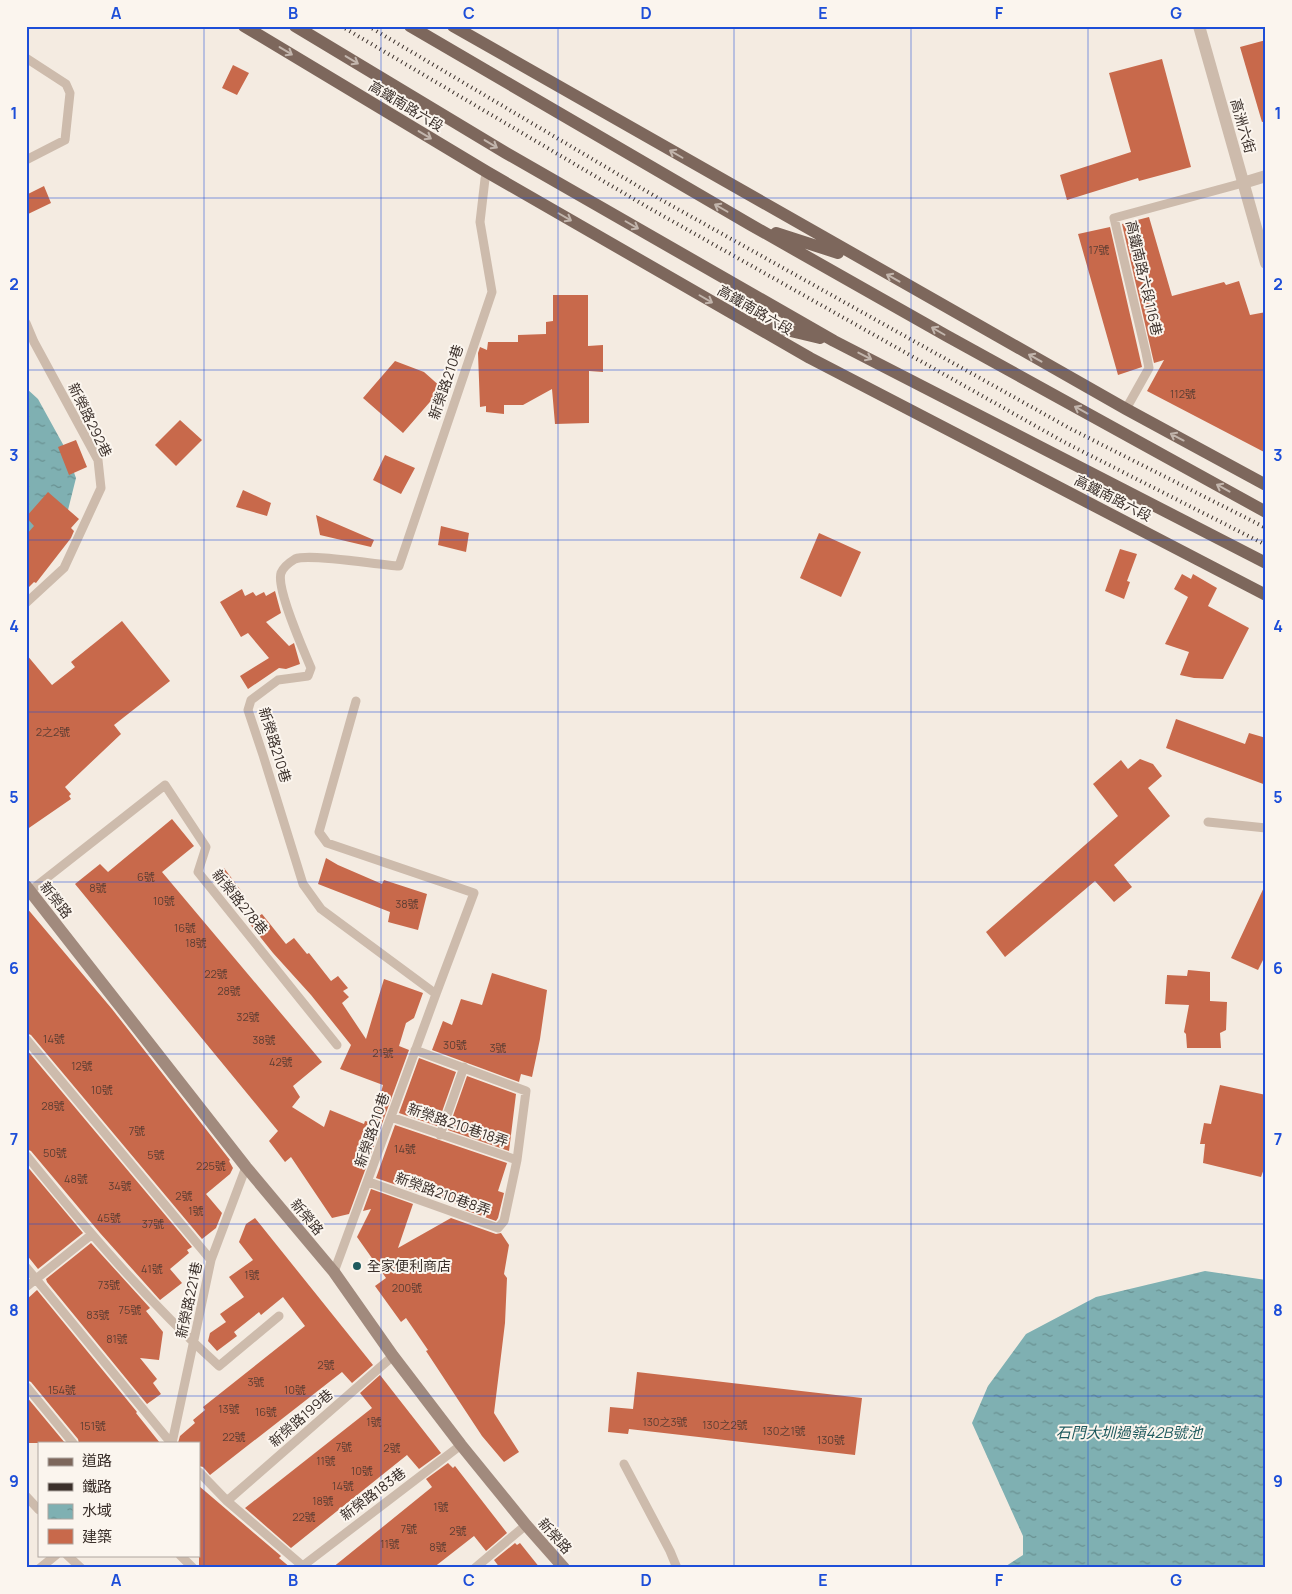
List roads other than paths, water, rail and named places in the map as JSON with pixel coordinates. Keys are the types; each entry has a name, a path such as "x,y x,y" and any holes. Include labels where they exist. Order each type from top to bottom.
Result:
{"main road":[{"name":"高鐵南路六段","path":"244,26 487,172 810,358 1266,594"},
{"name":"高鐵南路六段","path":"295,26 506,153 834,341 1266,563"},
{"path":"410,26 751,225 947,336 1266,512"},
{"path":"453,26 1126,410 1266,485"},
{"path":"751,225 862,260"},
{"path":"742,320 834,341"}],"street":[{"name":"高洲六街","path":"1198,26 1266,262"},
{"path":"1243,183 1266,176"},
{"name":"新榮路","path":"28,890 246,1167 334,1272 393,1356 461,1445 526,1525 564,1568"}],"lane":[{"path":"26,58 66,84 70,93 65,140 26,160"},
{"name":"新榮路210巷","path":"334,1272 436,994 321,910 303,884 264,755 248,710 251,700 278,680 308,676 311,668 297,636 280,583 282,572 287,564 296,559 311,557 399,566 492,292 480,222 484,179 487,172"},
{"name":"高鐵南路六段116巷","path":"1126,410 1148,368 1114,218 1243,183"},
{"name":"新榮路292巷","path":"26,322 34,342 98,460 101,488 64,568 26,603"},
{"path":"356,701 319,832 327,844 474,893 436,994"},
{"name":"新榮路278巷","path":"28,890 165,785 206,847 198,872 337,1045"},
{"path":"1208,822 1266,828"},
{"path":"26,1038 211,1260"},
{"path":"415,1050 526,1091 517,1160"},
{"path":"440,1135 464,1067"},
{"name":"新榮路210巷18弄","path":"391,1117 517,1160"},
{"path":"26,1155 91,1235 142,1291 219,1366 279,1316"},
{"name":"新榮路210巷8弄","path":"368,1182 498,1228 504,1221 517,1160"},
{"name":"新榮路221巷","path":"172,1442 211,1260 246,1167"},
{"path":"26,1287 91,1235"},
{"path":"26,1267 171,1442"},
{"name":"新榮路199巷","path":"227,1501 393,1356"},
{"path":"26,1386 72,1442"},
{"name":"新榮路183巷","path":"302,1567 461,1445"},
{"path":"624,1464 677,1568"},
{"path":"200,1473 227,1501 302,1567"},
{"path":"26,1496 38,1509"},
{"path":"475,1568 526,1525"},
{"path":"40,1568 55,1556"},
{"path":"68,1556 81,1568"},
{"path":"181,1556 193,1568"}],"water":[{"path":"26,388 38,399 65,448 76,478 67,514 26,559"},
{"name":"石門大圳過嶺42B號池","path":"1205,1271 1266,1280 1266,1568 1003,1568 1023,1555 1023,1536 972,1423 988,1386 1026,1334 1096,1297"}],"railway":[{"path":"341,26 649,208 1064,442 1266,545"},
{"path":"368,26 658,198 1071,429 1266,528"}],"place":[{"name":"全家便利商店","path":"357,1266"}]}
